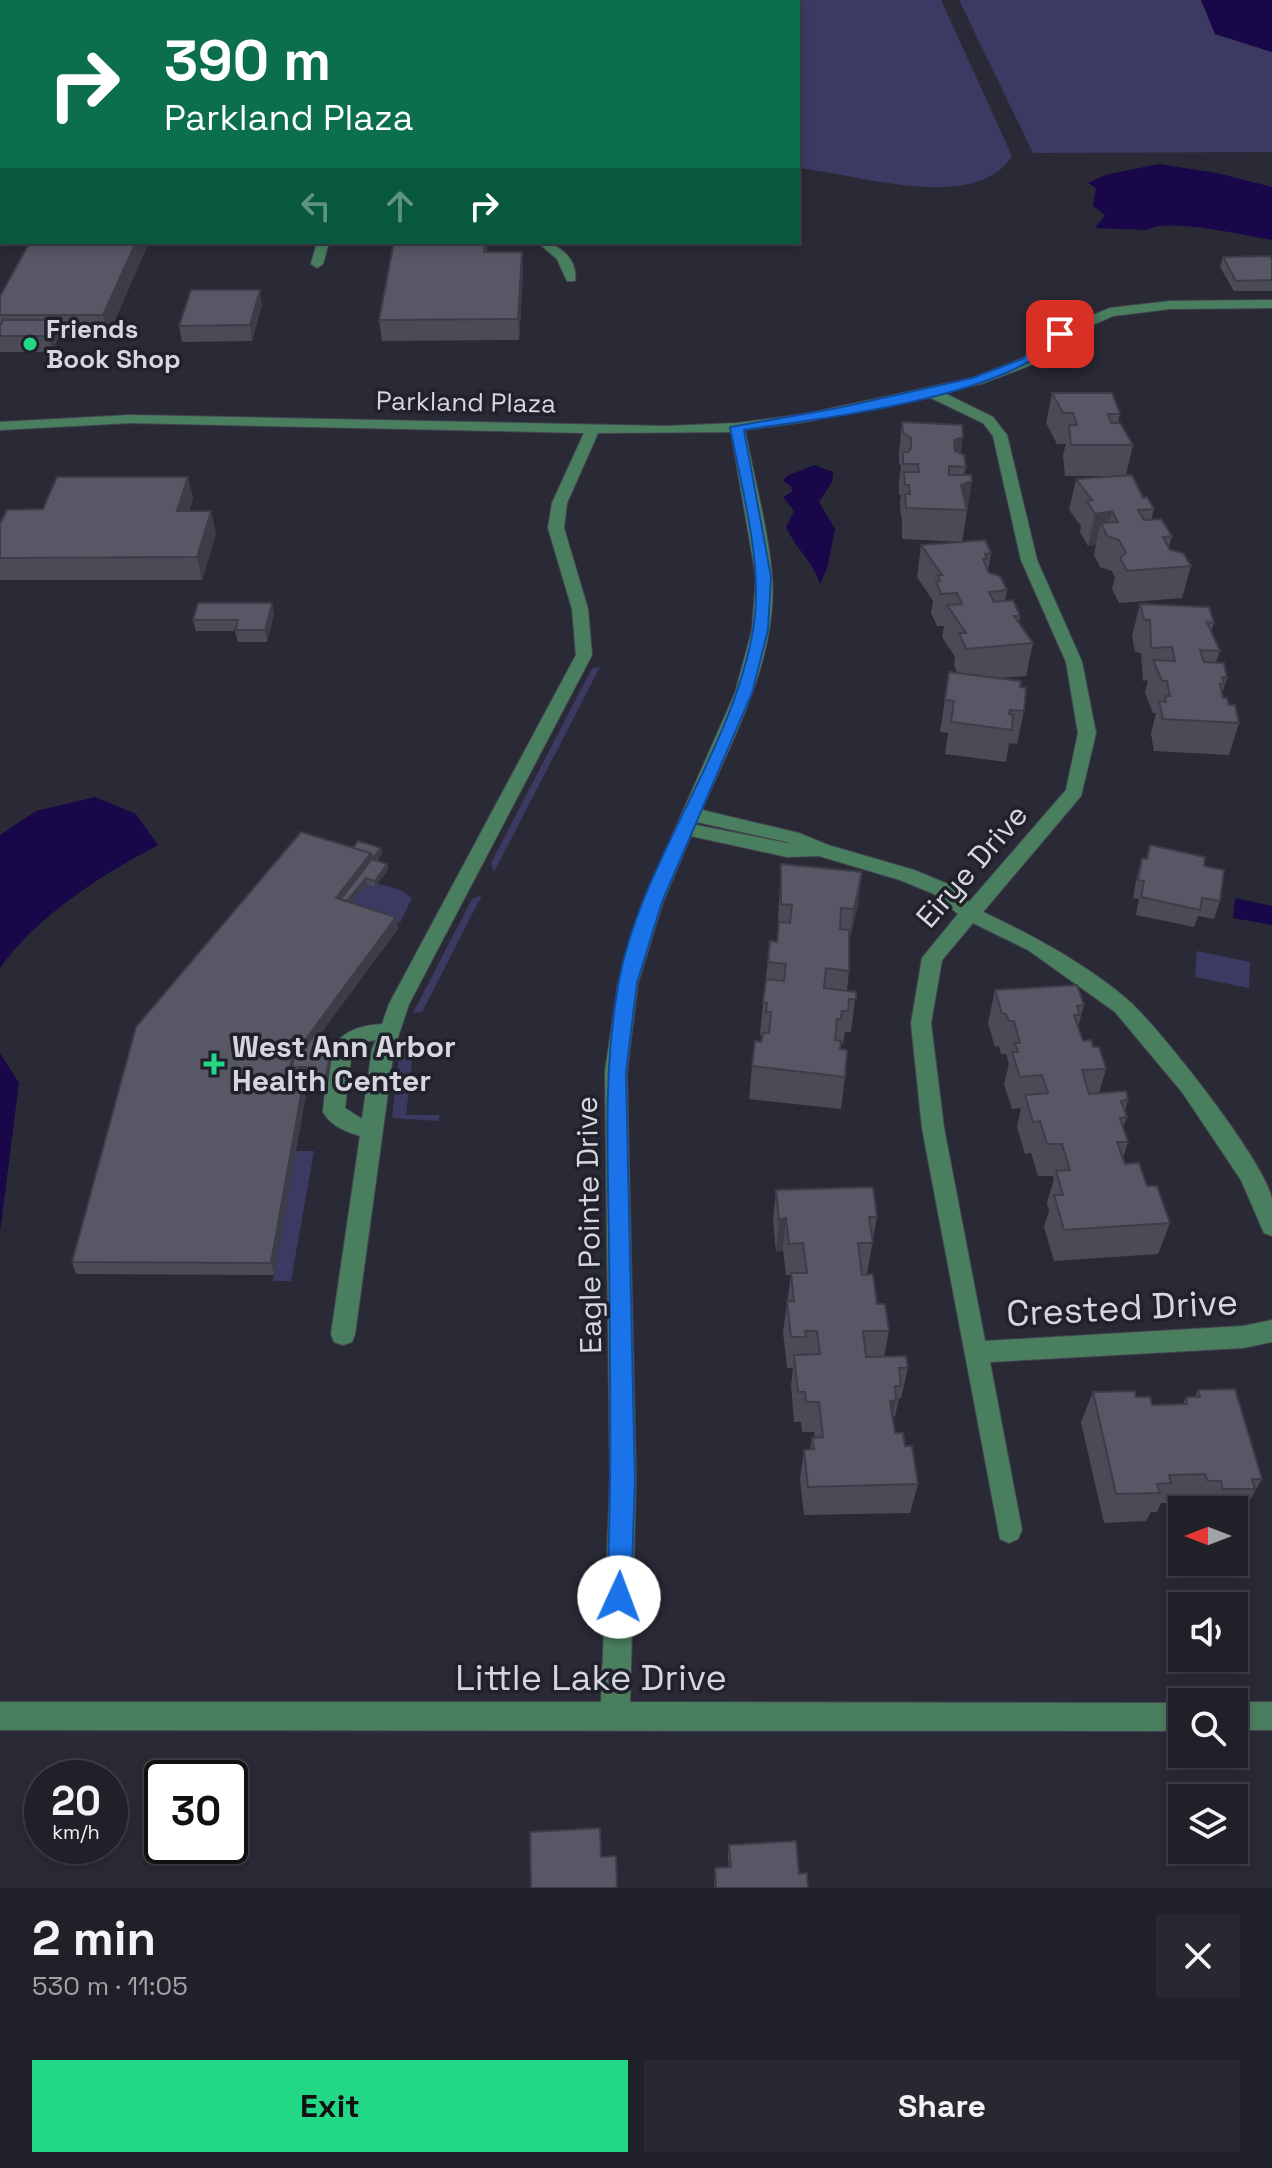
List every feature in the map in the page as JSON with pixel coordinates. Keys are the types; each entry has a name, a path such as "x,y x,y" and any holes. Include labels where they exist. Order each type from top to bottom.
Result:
{"street":[{"path":"317,264 322,244"},
{"path":"549,245 568,265 571,278"},
{"name":"Parkland Plaza","path":"0,426 130,419 592,429 737,427 838,412 976,381 1026,362 1060,334 1110,312 1170,305 1272,304"},
{"name":"Eirye Drive","path":"928,391 988,420 1000,435 1029,560 1074,662 1087,733 1075,792 932,958 921,1023 933,1128 1009,1530"},
{"name":"Eagle Pointe Drive","path":"615,1715 623,1480 616,1072 628,983 653,902 744,693 760,630 764,577 737,427"},
{"path":"343,1334 389,1031 399,1004 580,667 585,638 584,622 555,526 562,499 589,447 592,429"},
{"path":"689,822 787,851 821,850 941,889 971,914 1035,945 1122,1007 1190,1086 1251,1176 1272,1226"},
{"path":"372,1130 355,1126 334,1112 342,1049 345,1042 358,1035 389,1031"},
{"name":"Crested Drive","path":"976,1352 1243,1337 1272,1331"},
{"name":"Little Lake Drive","path":"0,1716 1168,1717"},
{"path":"1248,1716 1272,1716"}],"shaded area":[{"path":"800,0 941,0 1012,156 995,174 971,183 943,187 881,182 800,168"},
{"path":"959,0 1201,0 1215,34 1272,52 1272,152 1033,153"},
{"path":"1201,0 1272,0 1272,52 1215,34"},
{"path":"1159,164 1217,173 1272,187 1272,240 1188,226 1147,230 1095,228 1105,215 1093,206 1096,188 1088,183 1105,175"},
{"path":"814,465 833,472 832,482 819,502 835,529 827,569 820,584 786,527 794,511 783,497 792,492 791,486 783,481 787,476"},
{"path":"600,667 494,872 491,863 592,668"},
{"path":"95,797 136,814 158,845 114,870 51,914 0,968 0,835 36,811"},
{"path":"369,881 400,890 412,898 400,923 349,906"},
{"path":"482,895 422,1012 413,1013 472,899"},
{"path":"1235,898 1272,906 1272,925 1233,918"},
{"path":"1197,951 1250,962 1249,988 1195,977"},
{"path":"414,1044 406,1115 440,1115 438,1121 392,1118 400,1047"},
{"path":"0,1053 19,1083 0,1232"},
{"path":"296,1151 314,1151 291,1281 273,1281"}],"building":[{"path":"29,244 135,244 103,315 0,315 0,296"},
{"path":"394,244 485,244 484,252 522,252 518,319 379,320"},
{"path":"1270,256 1272,280 1236,281 1223,257"},
{"path":"191,290 260,290 250,325 179,326"},
{"path":"3,320 55,320 48,336 0,336"},
{"path":"1052,393 1112,393 1120,414 1108,414 1111,423 1120,423 1133,445 1071,445 1069,425 1077,425 1073,413 1063,413"},
{"path":"902,422 962,425 963,437 954,440 955,451 964,455 966,467 949,466 949,475 971,475 972,481 961,485 967,510 906,508 905,494 910,494 909,485 905,485 904,472 919,472 918,464 903,464 903,452 911,448 911,438 903,433"},
{"path":"1132,475 1143,498 1147,497 1154,509 1138,510 1144,520 1161,519 1172,536 1163,537 1170,550 1183,553 1191,566 1127,571 1120,558 1126,553 1119,540 1107,536 1101,523 1118,522 1112,511 1095,514 1087,501 1092,500 1076,479"},
{"path":"57,477 188,477 177,511 211,511 197,557 0,558 0,524 7,510 43,509"},
{"path":"985,540 991,553 985,554 987,559 983,559 989,573 1000,576 1007,590 989,592 994,602 1013,600 1020,616 1014,616 1033,643 966,649 959,633 966,633 947,605 962,604 957,593 941,594 936,581 940,581 938,575 942,575 921,545"},
{"path":"198,603 272,603 265,630 235,630 238,620 193,620"},
{"path":"1140,604 1209,607 1214,623 1207,622 1220,651 1200,650 1204,662 1224,663 1227,678 1222,677 1224,684 1220,684 1223,698 1227,698 1229,705 1235,705 1239,723 1163,719 1159,701 1166,702 1165,696 1170,696 1167,681 1162,681 1153,660 1175,661 1172,647 1151,648 1150,620 1144,620"},
{"path":"949,672 1021,681 1020,687 1026,688 1024,711 1010,710 1009,714 1013,715 1012,730 951,722 954,701 945,700"},
{"name":"West Ann Arbor Health Center","path":"301,832 371,853 336,898 396,917 300,1047 294,1047 290,1067 306,1067 271,1263 72,1262 136,1027"},
{"path":"358,841 381,848 372,859 371,853 353,848"},
{"path":"1150,845 1205,857 1204,866 1224,870 1220,901 1202,898 1200,910 1141,897 1144,881 1138,880 1142,858 1147,859"},
{"path":"372,859 387,864 375,881 366,878 347,901 341,899"},
{"path":"781,864 862,872 854,909 841,908 840,929 849,930 849,971 826,968 824,988 856,992 856,999 849,999 848,1011 842,1011 841,1019 837,1019 835,1040 841,1041 840,1049 847,1050 845,1077 752,1066 755,1041 761,1042 763,1033 769,1033 771,1012 766,1012 767,1003 763,1003 766,979 784,981 786,964 768,962 770,941 777,942 779,922 790,923 792,905 781,904"},
{"path":"1077,985 1084,1005 1077,1006 1080,1015 1074,1015 1083,1041 1091,1040 1093,1047 1099,1047 1106,1069 1082,1070 1089,1094 1126,1091 1128,1100 1121,1101 1127,1117 1120,1118 1128,1142 1117,1142 1125,1164 1139,1163 1147,1186 1157,1186 1170,1223 1064,1230 1054,1195 1063,1195 1056,1171 1070,1170 1062,1144 1047,1144 1040,1121 1033,1122 1025,1095 1048,1093 1042,1075 1020,1077 1012,1052 1018,1052 1015,1043 1020,1043 1014,1021 1009,1021 1006,1014 1002,1014 995,990"},
{"path":"316,1033 321,1035 320,1042 332,1043 326,1077 314,1077 313,1084 306,1083 306,1067 292,1067 295,1053 301,1053"},
{"path":"873,1187 877,1217 869,1217 873,1243 858,1243 862,1275 873,1274 877,1304 885,1304 889,1331 863,1331 866,1357 906,1356 908,1368 899,1368 901,1386 895,1386 896,1400 890,1401 895,1433 903,1433 905,1446 912,1446 918,1484 808,1487 804,1450 814,1449 812,1438 823,1437 819,1402 806,1402 805,1392 798,1392 794,1355 820,1354 817,1331 805,1331 806,1337 791,1337 787,1301 794,1301 791,1273 807,1273 803,1243 789,1244 786,1218 779,1220 776,1190"},
{"path":"1235,1389 1262,1479 1252,1479 1255,1489 1223,1489 1221,1481 1208,1481 1205,1474 1169,1475 1171,1483 1157,1484 1160,1493 1116,1494 1093,1392 1135,1391 1136,1397 1150,1397 1152,1405 1187,1404 1186,1397 1200,1397 1198,1390"},
{"path":"600,1828 601,1857 616,1856 617,1888 531,1888 530,1832"},
{"path":"796,1841 799,1874 807,1873 808,1888 716,1888 715,1868 731,1867 729,1845"}],"place":[{"name":"Friends Book Shop","path":"30,344"},
{"name":"West Ann Arbor Health Center","path":"214,1064"}],"route":[{"path":"619,1597 623,1480 616,1072 628,983 653,902 744,693 760,630 764,577 737,427 838,412 976,381 1026,362 1060,334"}]}
